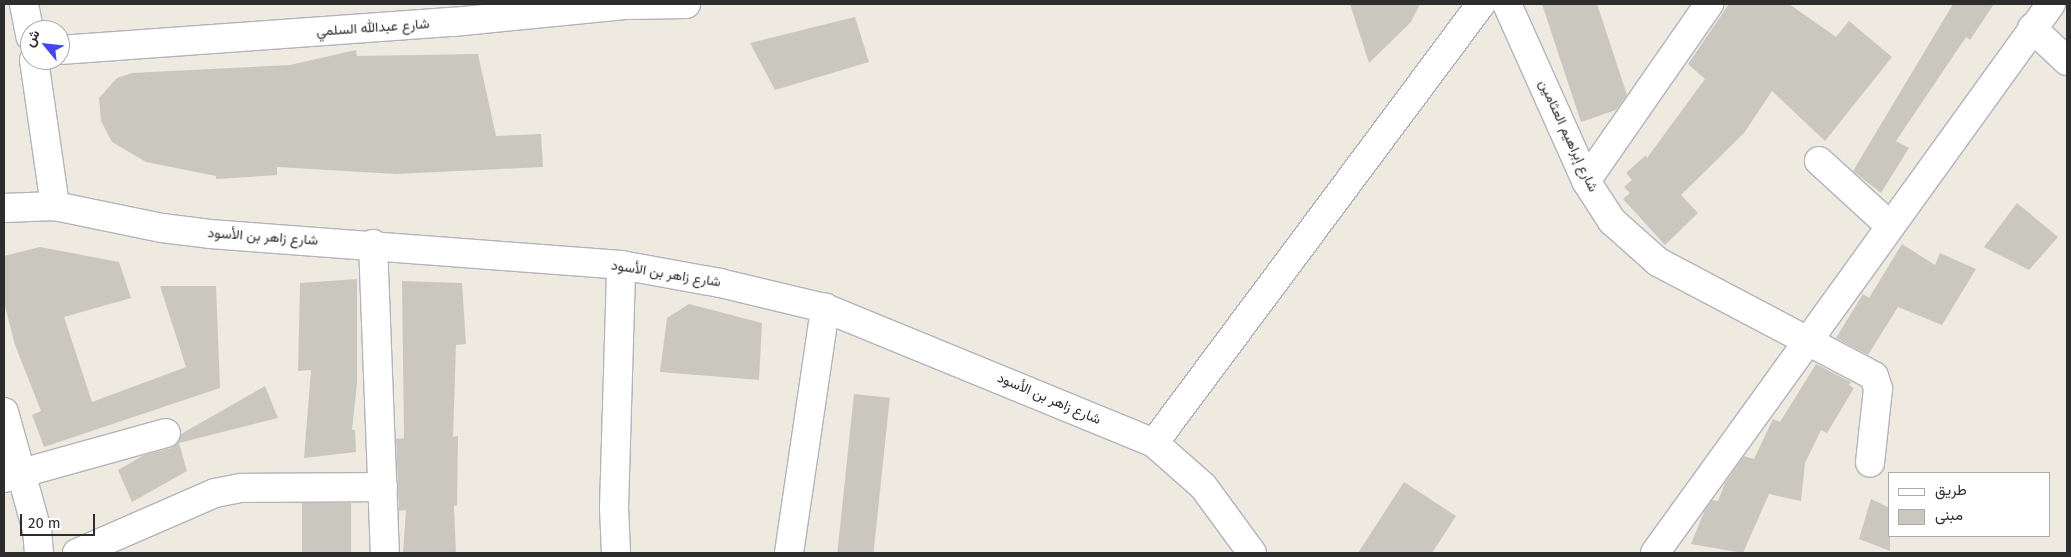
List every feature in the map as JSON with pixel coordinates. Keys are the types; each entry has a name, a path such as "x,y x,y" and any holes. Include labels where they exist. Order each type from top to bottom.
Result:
{"street":[{"path":"24,4 27,20"},
{"name":"شارع عبدالله السلمي","path":"70,49 453,22 627,5 686,4"},
{"path":"1154,443 1481,4"},
{"name":"شارع إبراهيم العثامين","path":"1507,4 1586,181 1612,221 1658,262 1805,342 1868,372 1877,381 1870,463"},
{"path":"1586,181 1709,4"},
{"path":"1654,553 1889,225 2051,4"},
{"path":"2032,28 2067,61"},
{"path":"35,70 55,206"},
{"path":"1819,161 1889,225"},
{"name":"شارع زاهر بن الأسود","path":"4,208 55,206 162,228 621,265 720,282 825,308 1154,443 1203,486 1252,553"},
{"path":"373,244 386,553"},
{"path":"616,553 614,508 621,265"},
{"path":"789,553 825,308"},
{"path":"4,412 12,477 37,530 38,553"},
{"path":"12,477 166,433"},
{"path":"77,553 215,493 241,488 383,487"}],"building":[{"path":"1350,4 1420,4 1411,22 1369,63"},
{"path":"1542,4 1597,4 1627,95 1616,110 1581,122"},
{"path":"1729,4 1789,4 1836,37 1849,21 1892,57 1825,141 1772,91 1744,133 1681,195 1698,213 1665,245 1623,199 1630,193 1624,187 1632,180 1626,173 1646,155 1647,158 1705,79 1688,64"},
{"path":"1953,4 1994,4 1970,40 1966,37 1896,141 1909,148 1881,193 1853,171"},
{"path":"855,17 869,62 775,90 750,43"},
{"path":"356,50 357,56 478,54 496,136 541,134 543,167 396,174 277,167 277,175 216,179 216,176 146,162 112,142 101,121 99,98 117,78 132,73 290,65"},
{"path":"2017,203 2058,237 2029,270 1984,247"},
{"path":"1902,244 1935,265 1940,253 1976,269 1942,325 1898,307 1868,355 1836,338 1863,294 1869,298"},
{"path":"40,247 119,262 131,298 64,317 92,402 186,367 160,286 216,286 220,388 44,447 32,415 41,411 15,345 4,302 4,256"},
{"path":"357,279 357,383 352,430 355,430 356,452 304,458 311,370 298,371 300,283"},
{"path":"402,281 462,283 466,344 456,345 453,437 458,436 457,505 454,506 456,553 403,553 406,510 399,511 396,439 404,438"},
{"path":"689,304 762,323 759,380 660,372 667,318"},
{"path":"1816,364 1851,382 1849,385 1854,388 1827,433 1821,430 1805,463 1801,501 1769,494 1743,553 1691,544 1704,512 1712,500 1718,501 1725,483 1744,456 1754,459 1773,419 1780,422"},
{"path":"265,386 278,418 179,443 187,471 132,502 118,470 144,455 171,448 177,444 181,434"},
{"path":"854,394 890,398 873,553 837,553"},
{"path":"1404,482 1456,516 1432,553 1358,553"},
{"path":"1871,499 1888,507 1890,551 1859,539"},
{"path":"302,503 351,503 351,553 302,553"}]}
